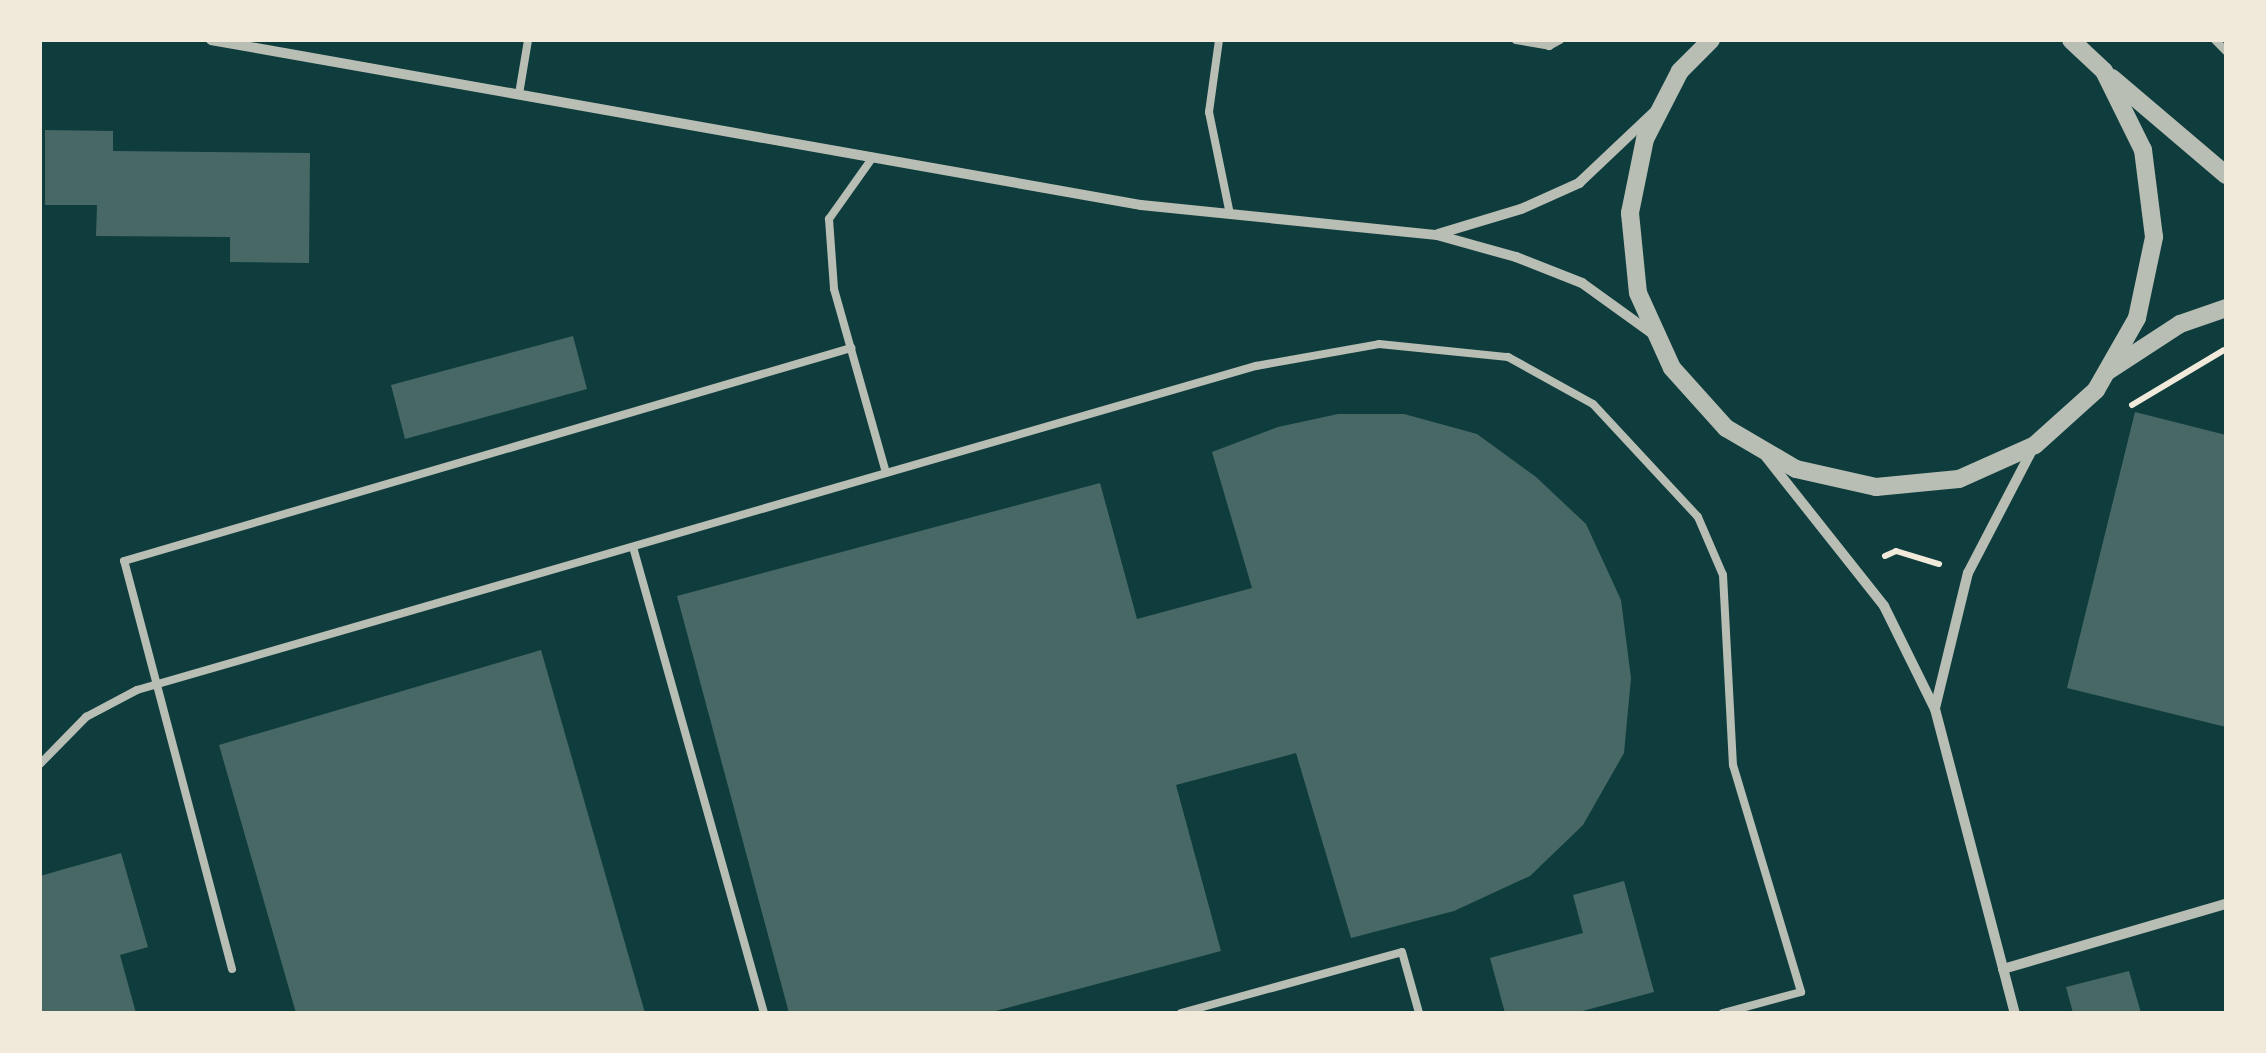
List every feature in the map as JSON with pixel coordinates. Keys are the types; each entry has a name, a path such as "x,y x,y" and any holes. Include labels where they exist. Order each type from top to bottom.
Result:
{"street":[{"path":"211,40 1141,204 1437,235 1516,257 1582,283 1658,338"},
{"path":"1712,40 1680,71 1645,139 1630,212 1638,293 1672,368 1726,428 1796,469 1876,487 1958,479 2034,445 2096,390 2137,318 2154,236 2143,150 2104,71"},
{"path":"2071,40 2226,175"},
{"path":"1437,235 1520,209 1579,183 1664,102"},
{"path":"2106,372 2180,324 2226,308"},
{"path":"1934,709 1968,573 2034,445"},
{"path":"1757,446 1884,606 1934,709 2015,1013"},
{"path":"2003,969 2226,904"}],"lane":[{"path":"520,94 528,40"},
{"path":"1219,40 1208,112 1230,214"},
{"path":"1516,40 1548,46 1560,40"},
{"path":"2216,40 2226,51"},
{"path":"873,156 829,219 834,289 886,473"},
{"path":"40,764 66,734 106,703 154,686 1256,366 1379,344 1508,357 1592,404 1698,517 1723,575 1734,765 1801,992 1723,1013"},
{"path":"232,969 124,561 851,348"},
{"path":"633,546 764,1013"},
{"path":"1181,1013 1402,952 1419,1013"}],"building":[{"path":"45,130 113,131 113,151 310,153 309,263 230,262 230,237 96,236 97,205 45,205"},
{"path":"573,336 587,389 405,439 391,385"},
{"path":"2135,412 2226,435 2226,727 2067,688"},
{"path":"1338,414 1404,414 1477,434 1536,477 1586,524 1621,600 1631,678 1624,753 1583,825 1530,876 1454,911 1351,938 1296,753 1176,785 1221,951 988,1013 789,1013 677,596 1100,483 1137,619 1252,588 1212,452 1278,427"},
{"path":"541,650 645,1013 296,1013 219,745"},
{"path":"121,853 148,947 120,955 136,1013 40,1013 40,876"},
{"path":"1624,881 1654,992 1575,1013 1505,1013 1490,958 1583,933 1573,895"},
{"path":"2129,971 2141,1013 2073,1013 2066,987"}]}
